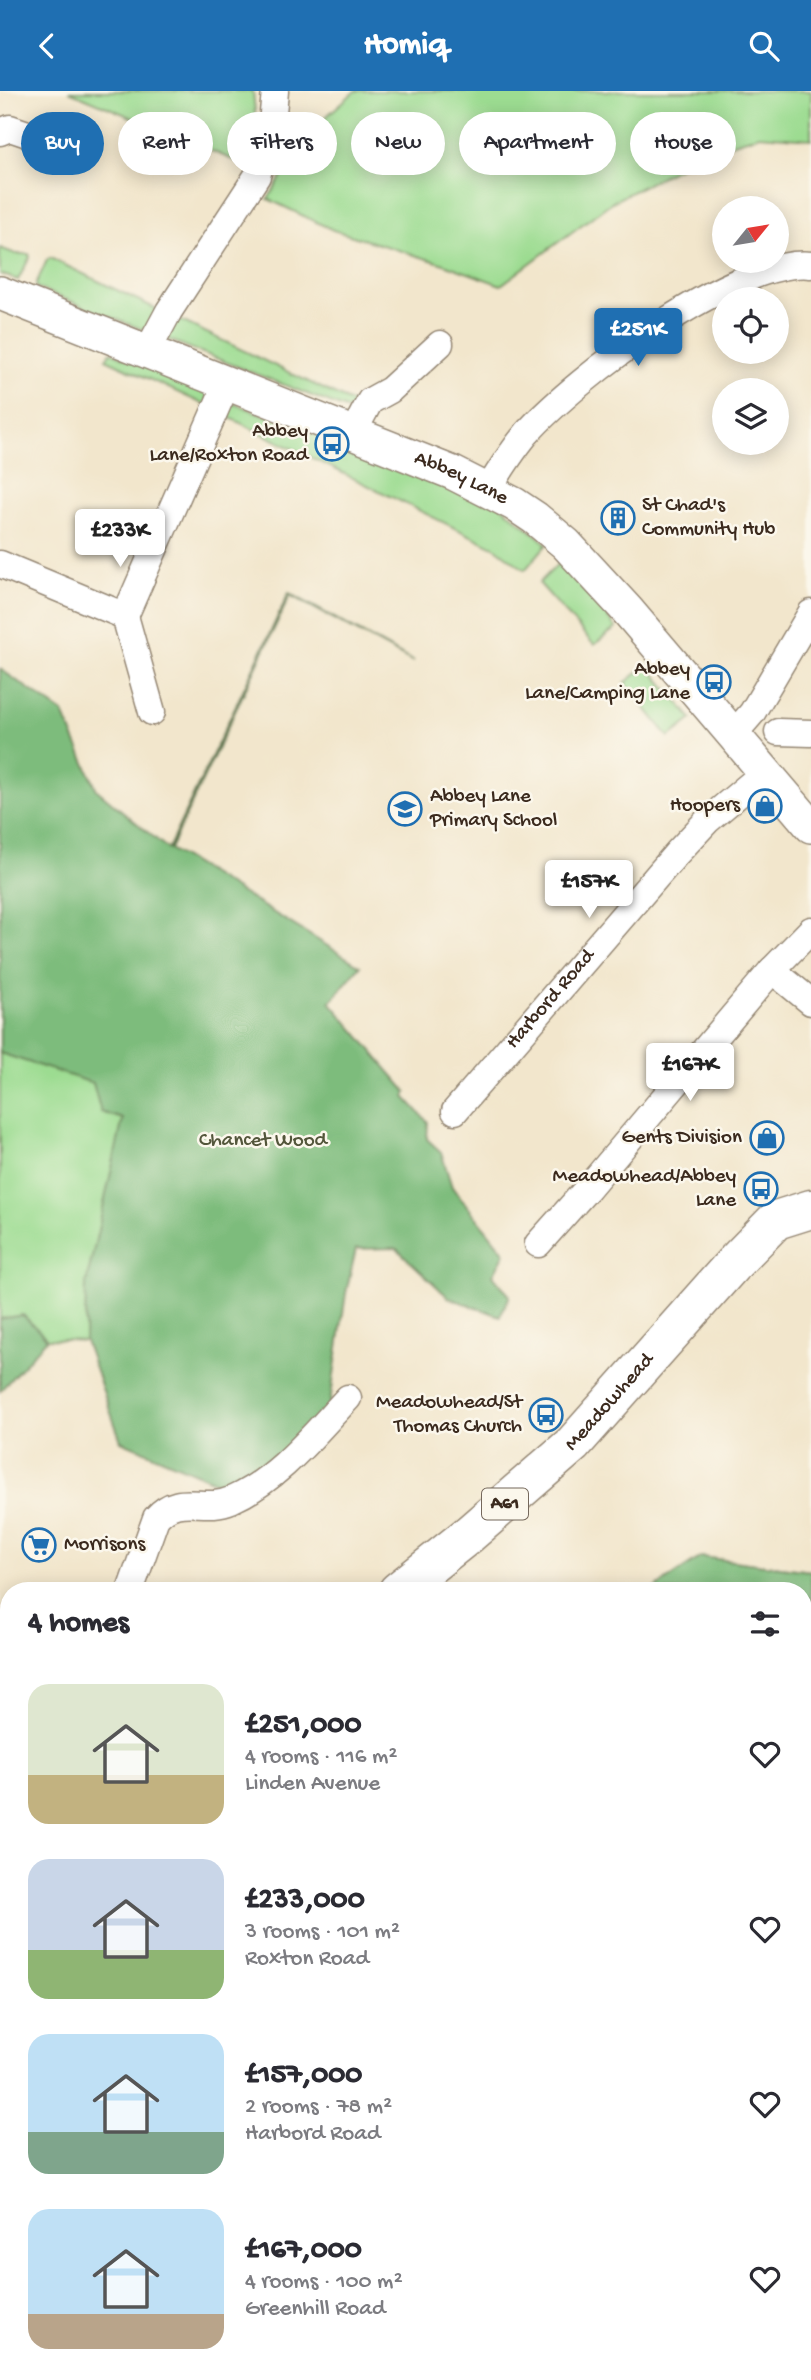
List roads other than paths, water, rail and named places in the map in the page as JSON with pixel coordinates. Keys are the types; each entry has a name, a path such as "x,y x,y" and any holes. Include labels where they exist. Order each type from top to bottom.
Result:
{"highway":[{"name":"A61","path":"793,1214 795,1193 811,1182"},
{"name":"Meadowhead","path":"409,1582 573,1444 733,1264 793,1214"}],"main road":[{"name":"Abbey Lane","path":"0,293 453,473 535,518 586,564 811,826"}],"street":[{"path":"147,352 169,311 257,176 272,124 275,91"},
{"path":"0,132 10,128 21,132"},
{"path":"488,490 509,455 529,431 612,356 731,286 789,265 811,265"},
{"path":"353,433 370,401 390,390 440,344"},
{"path":"152,712 125,616 227,383"},
{"path":"0,564 125,616"},
{"path":"733,734 752,713 811,613"},
{"path":"778,732 811,733"},
{"name":"Harbord Road","path":"456,1111 677,853 707,821 765,772"},
{"path":"538,1244 772,970 811,930"},
{"path":"772,970 811,1002"},
{"path":"133,1582 156,1518 164,1509 178,1503 214,1505 231,1500 275,1473 348,1398"}],"place":[{"name":"Abbey Lane/Roxton Road","path":"332,444"},
{"name":"St Chad's Community Hub","path":"618,518"},
{"name":"Abbey Lane/Camping Lane","path":"714,682"},
{"name":"Hoopers","path":"765,806"},
{"name":"Abbey Lane Primary School","path":"405,809"},
{"name":"Gents Division","path":"767,1138"},
{"name":"Meadowhead/Abbey Lane","path":"761,1189"},
{"name":"Meadowhead/St Thomas Church","path":"546,1415"},
{"name":"Morrisons","path":"39,1545"}],"park label":[{"name":"Chancet Wood","path":"263,1141"}]}
